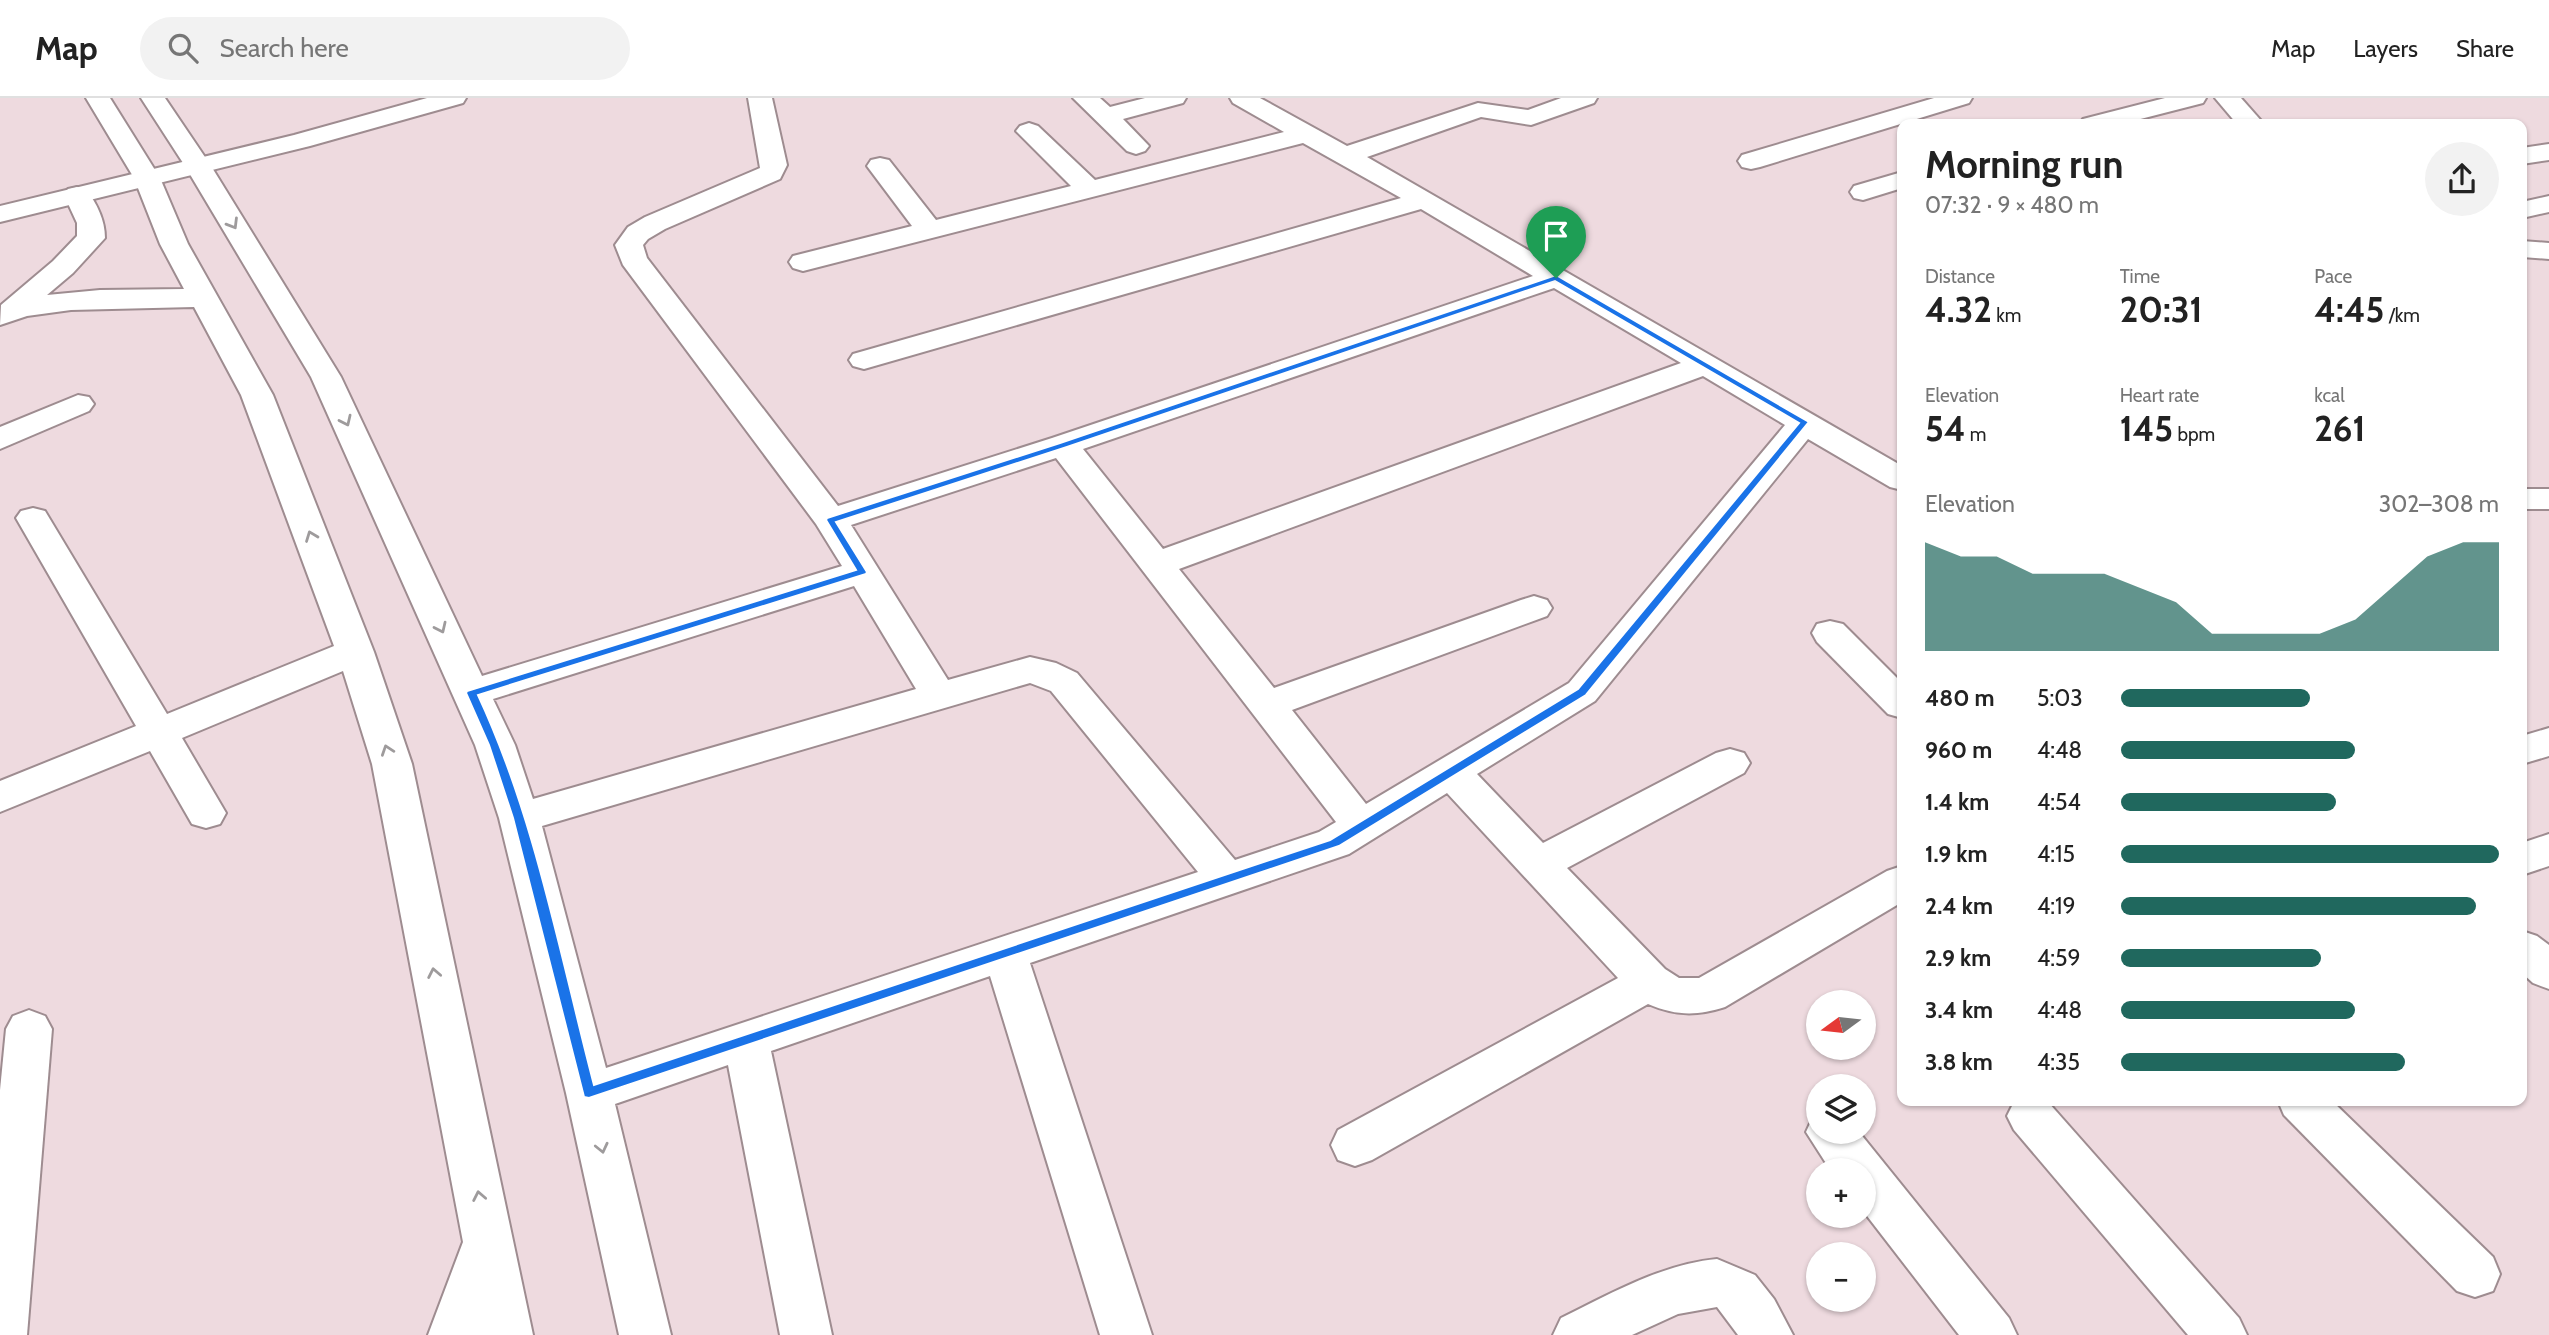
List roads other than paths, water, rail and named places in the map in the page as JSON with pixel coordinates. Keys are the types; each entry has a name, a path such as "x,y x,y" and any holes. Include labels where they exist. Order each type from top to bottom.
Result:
{"street":[{"path":"98,98 143,171 174,244 257,395 355,652 392,764 507,1335"},
{"path":"153,98 326,377 495,745 519,818 589,1093 645,1335"},
{"path":"193,159 398,98"},
{"path":"0,197 143,171 454,98"},
{"path":"760,98 774,164 771,173 655,223 638,233 629,245 633,259 831,520 939,696"},
{"path":"1085,98 1136,146"},
{"path":"1105,116 1174,98"},
{"path":"1242,98 1424,200 1897,477"},
{"path":"1345,156 1478,110 1491,108 1523,118 1585,98"},
{"path":"1751,161 1960,98"},
{"path":"2112,119 2194,98"},
{"path":"2227,98 2246,119"},
{"path":"1030,131 1090,189"},
{"path":"803,262 1306,134"},
{"path":"2527,155 2549,152"},
{"path":"880,166 930,230"},
{"path":"0,214 77,195 143,171"},
{"path":"1863,192 1897,182"},
{"path":"5,313 63,267 90,238 91,223 77,195"},
{"path":"864,360 1424,200"},
{"path":"2527,209 2549,204"},
{"path":"2527,249 2549,251"},
{"path":"831,520 1063,445 1556,278"},
{"path":"5,313 106,300 204,298"},
{"path":"1157,564 1706,365"},
{"path":"0,439 78,404"},
{"path":"589,1093 1334,843 1582,692 1805,422"},
{"path":"1063,445 1361,827"},
{"path":"2527,499 2549,499"},
{"path":"33,518 206,813"},
{"path":"471,693 862,572"},
{"path":"1266,705 1534,608"},
{"path":"1829,633 1897,700"},
{"path":"0,797 355,652"},
{"path":"519,818 1030,670 1043,672 1064,682 1227,879"},
{"path":"2527,749 2549,742"},
{"path":"1538,864 1730,763"},
{"path":"1451,772 1649,982 1670,996 1693,999 1709,994 1897,885"},
{"path":"2527,857 2549,850"},
{"path":"2527,952 2549,971"},
{"path":"1005,953 1126,1335"},
{"path":"1355,1145 1649,982"},
{"path":"1,1335 29,1029"},
{"path":"746,1040 806,1335"},
{"path":"2306,1106 2475,1274"},
{"path":"2031,1116 2221,1335"},
{"path":"1839,1144 1850,1158"},
{"path":"1876,1190 1991,1335"},
{"path":"454,1335 489,1241"},
{"path":"1579,1335 1687,1286 1711,1282 1730,1287 1752,1311 1767,1335"}]}
